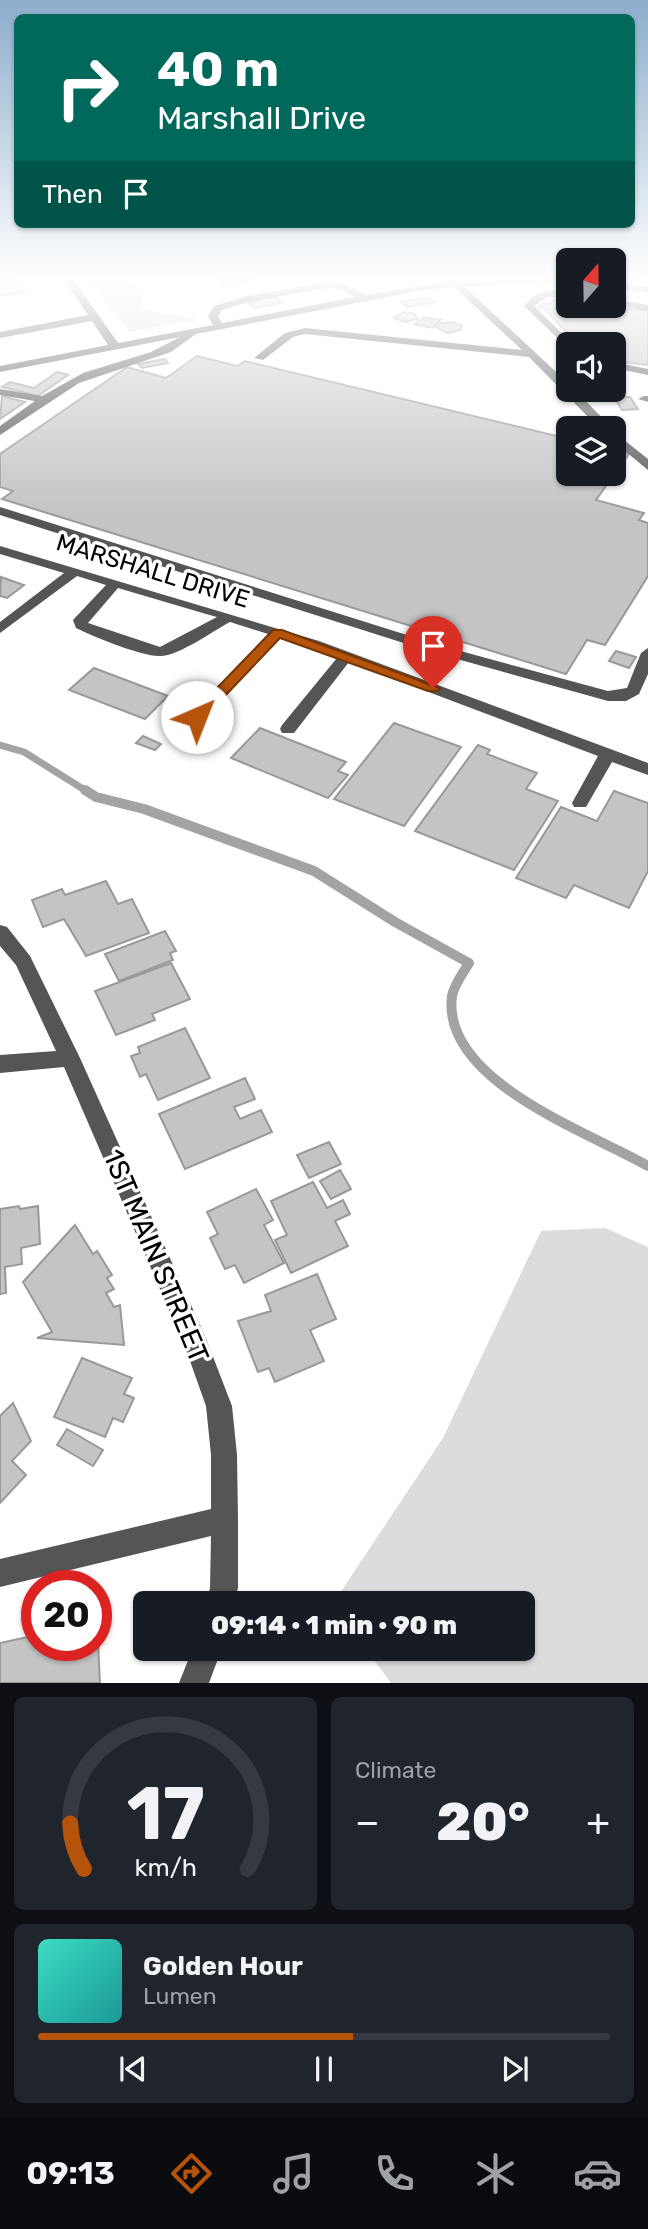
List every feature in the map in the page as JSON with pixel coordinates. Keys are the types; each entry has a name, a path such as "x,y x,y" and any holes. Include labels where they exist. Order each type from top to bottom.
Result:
{"street":[{"path":"0,369 60,358"},
{"path":"0,431 87,375 149,358"},
{"path":"534,358 594,416"},
{"path":"626,367 648,372"},
{"path":"0,392 12,392 45,400"},
{"path":"626,446 648,466"},
{"path":"0,510 437,649 608,696 626,696 634,691 648,653"},
{"name":"MARSHALL DRIVE","path":"0,550 228,617 346,656 648,769"},
{"path":"0,629 75,571"},
{"path":"115,583 86,611 80,620 82,625 145,649 170,649 228,617"},
{"path":"181,734 277,633"},
{"path":"288,729 346,656"},
{"path":"580,803 608,754"},
{"name":"1ST MAIN STREET","path":"0,932 23,961 70,1058 196,1345 219,1406 224,1455 223,1591"},
{"path":"0,1064 70,1058"},
{"path":"0,1573 225,1519"},
{"path":"194,1683 203,1661"}],"shaded area":[{"path":"605,1228 648,1247 648,1683 391,1683 375,1661 535,1661 535,1591 341,1591 443,1438 541,1231"}],"building":[{"path":"195,358 237,366 245,361 556,436 556,486 606,486 596,500 644,513 639,520 648,523 648,576 605,645 587,640 566,674 2,499 13,491 0,487 0,454 127,367 166,378"},
{"path":"626,358 648,358 648,365 626,362"},
{"path":"165,359 168,363 142,368 138,364"},
{"path":"57,372 68,375 38,396 2,387 10,382 34,388"},
{"path":"2,396 25,402 0,419"},
{"path":"626,397 630,397 638,409 622,410 617,402 626,402"},
{"path":"1,577 24,585 7,598 0,596"},
{"path":"616,651 636,657 629,668 609,661"},
{"path":"94,668 168,696 145,719 69,690"},
{"path":"394,723 461,747 404,826 334,799"},
{"path":"260,728 346,762 338,771 348,775 328,798 231,758"},
{"path":"143,736 161,744 155,750 136,743"},
{"path":"478,745 490,750 487,754 537,773 526,789 558,801 514,870 415,831"},
{"path":"614,791 648,803 648,871 629,908 574,885 566,898 516,878 561,807 597,821"},
{"path":"106,881 118,904 132,899 149,933 86,956 64,919 43,927 32,900 62,889 65,895"},
{"path":"165,931 176,951 170,953 173,960 119,981 105,954"},
{"path":"171,963 190,999 152,1014 155,1020 116,1035 95,991"},
{"path":"185,1028 210,1078 158,1100 146,1074 140,1077 131,1056 140,1053 138,1047"},
{"path":"245,1078 255,1099 234,1107 240,1119 261,1110 272,1132 185,1169 159,1114"},
{"path":"329,1142 341,1164 309,1178 297,1155"},
{"path":"340,1170 351,1189 331,1199 320,1181"},
{"path":"313,1182 327,1208 343,1200 350,1214 335,1221 348,1246 291,1273 275,1240 287,1235 271,1201"},
{"path":"256,1189 273,1220 264,1225 284,1263 244,1283 235,1265 225,1269 210,1238 218,1234 207,1212"},
{"path":"19,1206 20,1209 38,1206 40,1244 21,1248 22,1264 5,1267 6,1293 0,1294 0,1209"},
{"path":"75,1225 93,1254 97,1251 112,1275 107,1278 114,1289 106,1293 114,1307 120,1305 124,1345 37,1338 52,1332 23,1282"},
{"path":"317,1274 336,1319 310,1330 324,1361 275,1382 269,1368 258,1372 238,1321 271,1311 265,1295"},
{"path":"82,1358 132,1378 124,1394 134,1398 123,1422 113,1418 105,1437 54,1417"},
{"path":"13,1403 31,1441 12,1461 26,1475 0,1503 0,1416"},
{"path":"67,1429 103,1450 93,1466 57,1445"},
{"path":"21,1638 21,1661 99,1661 100,1683 0,1683 0,1643"}],"waterway":[{"path":"0,745 24,752 88,792"},
{"path":"85,790 96,797 144,809 314,871 395,922 469,963 452,996 455,1026 470,1054 494,1078 524,1100 557,1120 648,1166"}],"route":[{"path":"197,717 277,633 433,688"}]}
